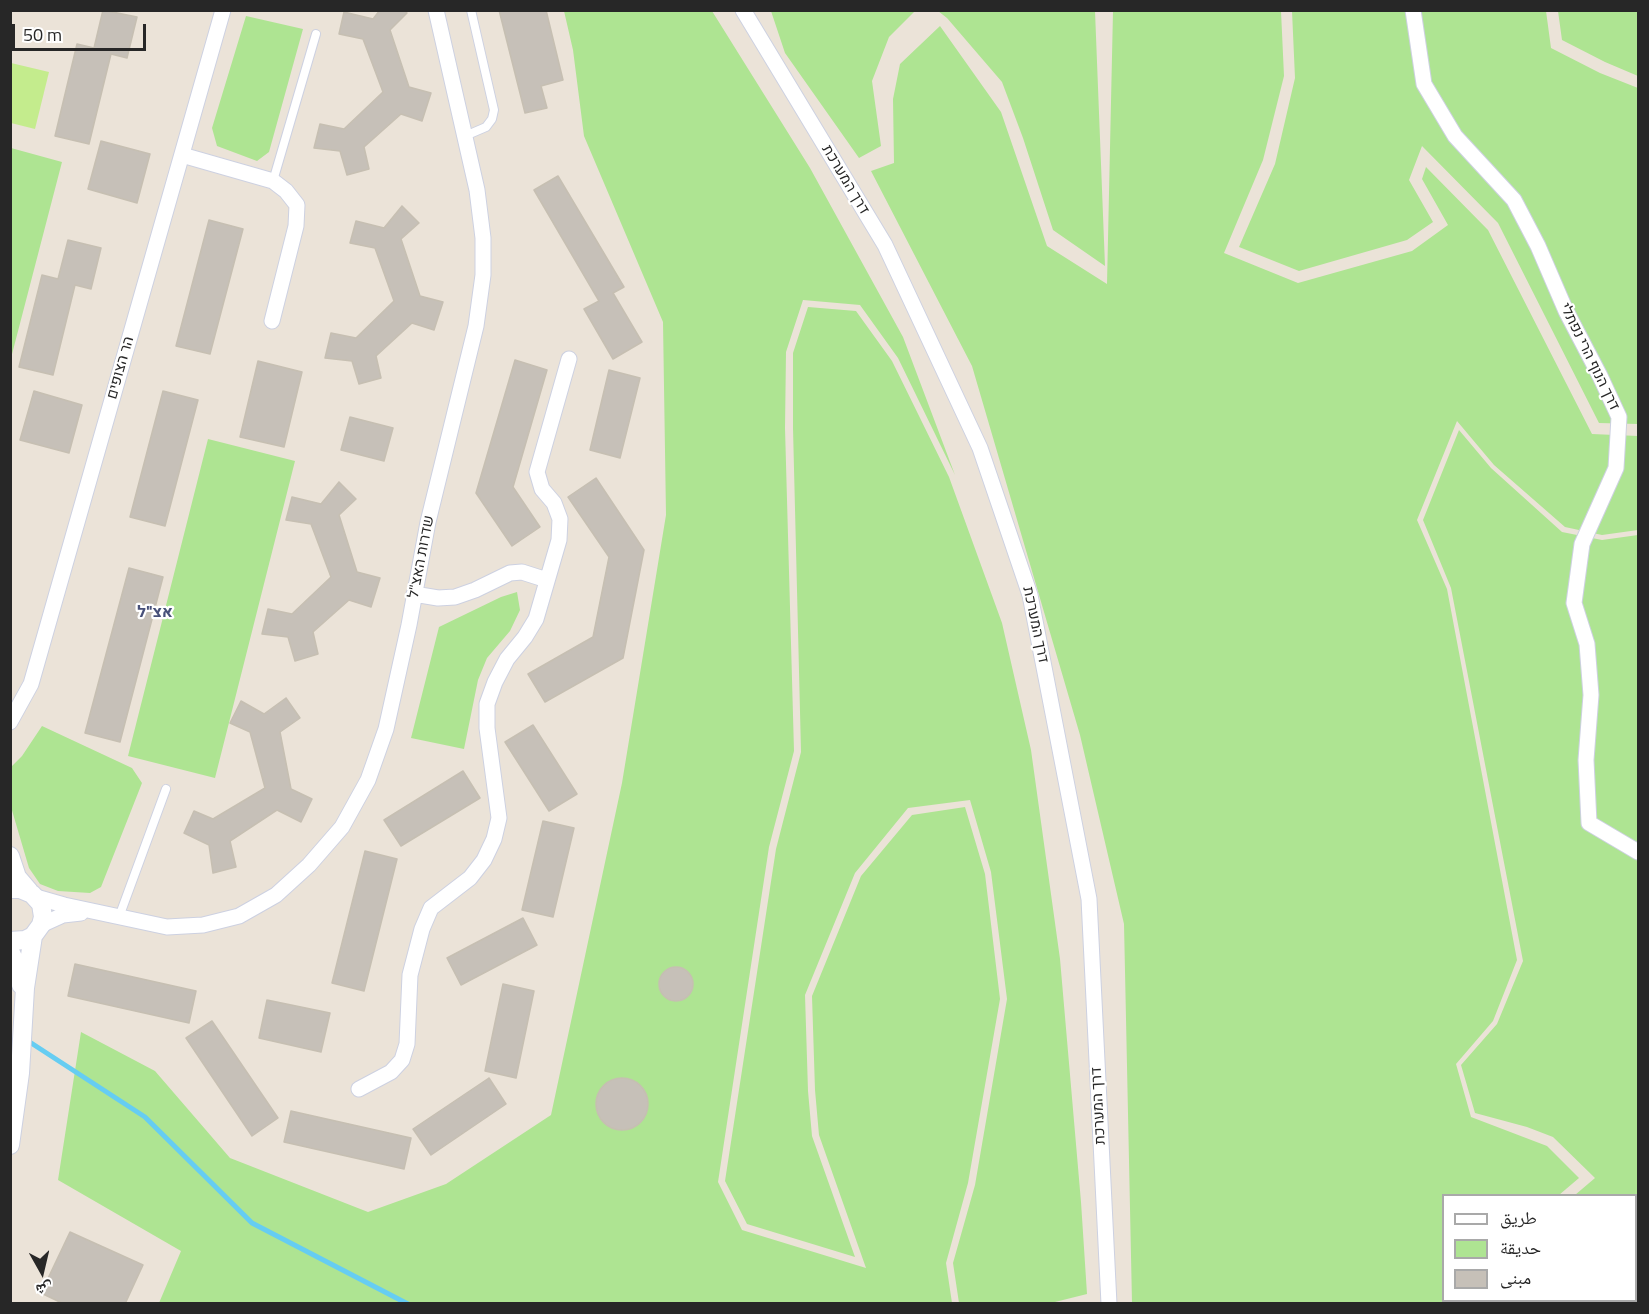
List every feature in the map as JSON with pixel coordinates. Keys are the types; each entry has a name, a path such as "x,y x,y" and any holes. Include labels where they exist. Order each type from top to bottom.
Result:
{"street":[{"name":"הר הצופים","path":"10,722 31,684 223,10"},
{"name":"שדרות האצ\"ל","path":"32,894 112,916 166,927 203,925 239,916 276,895 309,865 342,827 368,780 386,729 428,522 476,326 483,275 483,237 477,190 436,10"},
{"name":"דרך המערכת","path":"743,10 885,245 980,448 1030,595 1089,899 1109,1304"},
{"name":"דרך הנוף הרי נפתלי","path":"1413,10 1424,84 1455,136 1514,200 1619,417 1616,468 1582,544 1574,603 1587,644 1591,695 1587,760 1589,823 1638,852"},
{"path":"182,155 273,181 286,191 297,205 297,226 272,321"},
{"path":"359,1089 392,1072 402,1060 407,1044 410,975 422,929 431,908 470,878 484,860 494,839 499,818 487,728 487,704 507,659 536,619 559,540 560,519 554,503 542,489 537,472 569,359"},
{"path":"414,594 438,598 454,597 475,590 510,573 522,573 547,580"},
{"path":"10,856 17,877 42,908 43,917 28,963 20,1073 10,1145"},
{"path":"10,889 20,889 32,894"},
{"name":"שדרות האצ\"ל","path":"37,930 52,918 74,913 112,916"},
{"path":"10,941 21,941 37,930"},
{"path":"10,951 21,981 24,1005"}],"lane":[{"path":"465,136 486,127 492,119 494,110 471,10"},
{"path":"273,181 316,34"},
{"path":"112,916 166,789"}],"green space":[{"path":"564,11 712,11 810,168 903,337 955,475 898,358 860,305 803,300 786,352 785,428 794,751 769,847 718,1182 742,1230 866,1268 819,1135 812,996 861,876 912,815 965,807 985,874 1000,999 968,1183 946,1263 952,1303 159,1303 181,1251 58,1180 81,1032 155,1071 230,1158 368,1212 446,1184 551,1115 622,783 666,515 663,322 584,136 573,50"},
{"path":"771,11 915,11 889,37 872,81 881,146 859,158 785,53"},
{"path":"938,11 1095,11 1105,266 1053,230 1002,82 947,18"},
{"path":"1113,11 1281,11 1284,76 1263,160 1224,253 1298,283 1412,251 1448,225 1422,179 1426,167 1488,230 1592,434 1638,436 1638,530 1602,535 1565,527 1494,465 1457,421 1417,520 1447,589 1517,960 1493,1021 1456,1064 1471,1117 1547,1146 1579,1178 1560,1194 1442,1194 1442,1302 1530,1303 1132,1303 1124,924 1080,735 972,366 871,171 894,163 893,99 900,64 940,26 1001,112 1047,246 1107,284"},
{"path":"1292,11 1546,11 1551,48 1600,73 1638,88 1638,424 1599,423 1498,223 1422,146 1409,180 1433,222 1407,240 1299,271 1239,247 1275,164 1295,78"},
{"path":"1558,11 1638,11 1638,76 1562,40"},
{"path":"246,16 303,29 269,152 257,161 217,146 212,128"},
{"path":"11,63 49,72 35,129 11,123"},
{"path":"10,148 62,162 11,358"},
{"path":"808,307 856,311 892,361 949,477 1002,623 1031,750 1060,959 1087,1294 1051,1303 959,1303 953,1263 975,1185 1007,999 991,872 970,800 908,808 855,873 805,995 812,1136 855,1257 747,1224 725,1181 776,849 801,752 793,353"},
{"path":"1459,430 1491,468 1562,532 1602,540 1638,535 1638,1303 1541,1303 1637,1302 1637,1194 1576,1194 1595,1178 1553,1137 1527,1127 1475,1113 1461,1065 1497,1024 1523,961 1451,588 1423,520"},
{"path":"208,439 295,461 215,778 128,756"},
{"path":"517,592 520,610 510,631 487,658 478,680 464,749 411,738 439,627 501,597"},
{"path":"42,726 132,768 142,783 101,887 90,893 58,891 40,884 29,868 11,807 11,767 22,756"}],"building":[{"path":"103,10 137,17 127,58 111,54 89,144 55,136 77,44 94,48"},
{"path":"380,10 404,10 407,13 390,30 409,87 431,93 422,121 401,114 364,147 369,169 347,175 340,151 314,148 320,124 344,129 383,92 363,39 339,34 344,12 373,19"},
{"path":"499,10 546,10 563,80 541,86 547,108 525,113"},
{"path":"101,141 150,154 137,203 88,189"},
{"path":"558,176 624,287 613,293 642,342 613,359 584,309 599,301 534,190"},
{"path":"402,206 419,223 401,239 420,296 443,302 434,330 412,323 376,356 381,378 359,384 352,361 325,358 331,333 356,338 394,301 375,248 350,243 356,221 384,228"},
{"path":"209,220 243,229 210,354 176,346"},
{"path":"68,240 101,248 91,289 75,285 53,375 19,367 42,275 58,279"},
{"path":"515,360 547,370 513,487 540,527 512,546 476,493"},
{"path":"258,361 302,372 284,447 240,437"},
{"path":"609,370 640,378 620,458 590,450"},
{"path":"34,391 82,405 69,453 20,440"},
{"path":"163,391 198,400 165,526 130,517"},
{"path":"350,417 393,428 384,461 341,450"},
{"path":"596,478 644,550 623,658 545,702 528,674 593,637 609,557 568,497"},
{"path":"339,482 356,499 339,515 357,572 380,578 371,607 349,600 313,632 318,654 295,661 288,637 262,634 268,609 292,614 331,577 311,524 286,520 292,497 321,504"},
{"path":"129,568 163,577 120,742 85,733"},
{"path":"286,698 300,718 280,732 291,789 312,799 301,822 277,810 230,841 236,867 213,873 209,845 184,833 194,811 213,819 265,788 250,732 230,723 241,701 264,714"},
{"path":"533,725 577,794 549,811 505,742"},
{"path":"463,771 480,798 401,846 384,820"},
{"path":"543,821 574,828 553,917 522,910"},
{"path":"365,851 397,859 364,991 332,983"},
{"path":"523,918 537,945 461,985 447,958"},
{"path":"75,964 196,991 189,1023 68,996"},
{"path":"676,967 688,972 693,984 688,996 676,1001 664,996 659,984 664,972"},
{"path":"503,984 534,991 516,1078 485,1071"},
{"path":"267,1000 330,1013 321,1052 259,1038"},
{"path":"212,1021 278,1118 252,1136 186,1038"},
{"path":"489,1078 506,1104 431,1155 413,1129"},
{"path":"622,1078 632,1080 640,1086 646,1094 648,1104 646,1114 640,1122 632,1128 622,1130 612,1128 604,1122 598,1114 596,1104 598,1094 604,1086 612,1080"},
{"path":"291,1111 411,1138 404,1169 284,1142"},
{"path":"70,1232 143,1265 125,1304 64,1304 41,1293"}],"waterway":[{"path":"25,1039 145,1117 252,1223 408,1304"}],"district":[{"name":"אצ\"ל","path":"155,613"}]}
